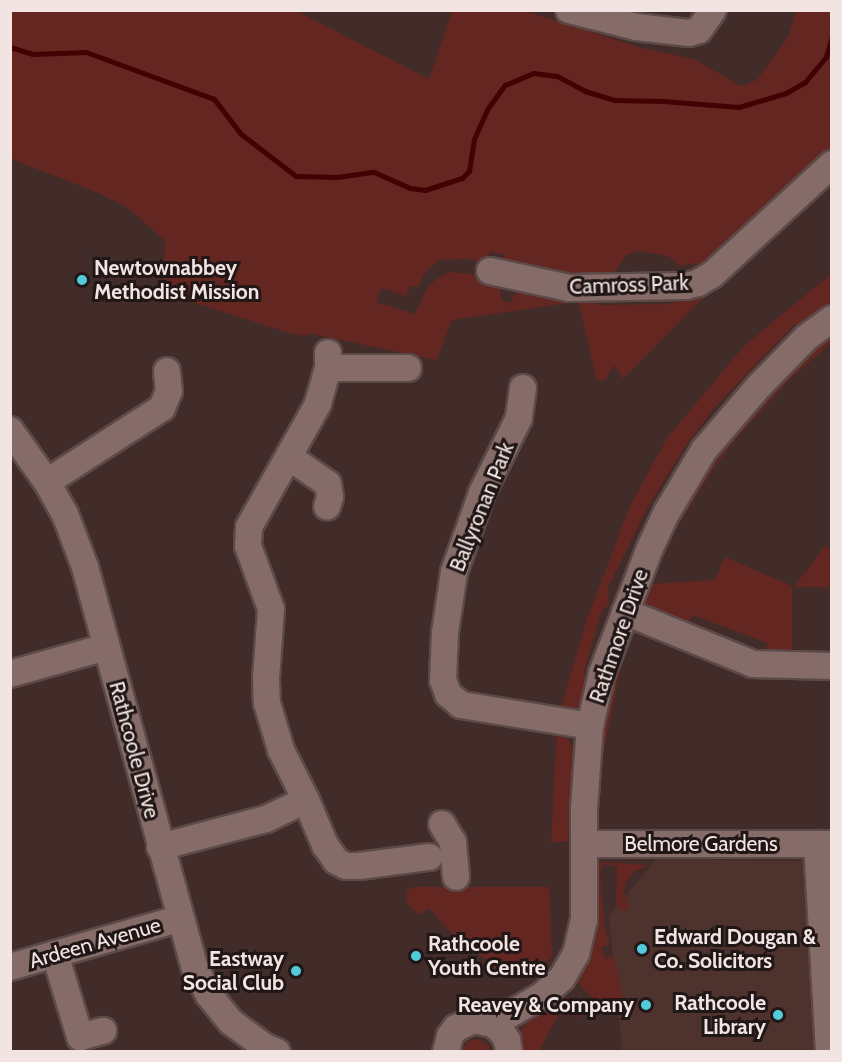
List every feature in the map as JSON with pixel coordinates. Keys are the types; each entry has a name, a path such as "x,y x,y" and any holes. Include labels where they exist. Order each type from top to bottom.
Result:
{"street":[{"path":"569,10 636,27 689,33 699,30 713,10"},
{"name":"Camross Park","path":"490,271 569,288 686,286 698,283 713,274 831,164"},
{"name":"Rathmore Drive","path":"494,1024 534,1002 562,978 576,954 584,920 584,844 590,726 602,673 662,521 704,450 760,385 807,337 831,319"},
{"path":"408,368 328,360 318,404 258,507 249,527 248,546 271,609 267,703 281,750 325,845 336,861 346,866 429,857"},
{"path":"47,482 162,408 169,391 167,371"},
{"name":"Ballyronan Park","path":"523,388 519,418 482,493 454,572 445,633 443,680 448,694 460,705 590,726"},
{"name":"Rathcoole Drive","path":"10,430 47,482 65,514 81,556 179,919 195,968 208,995 231,1022 265,1047 277,1052"},
{"path":"289,457 328,484 330,497 327,507"},
{"path":"625,612 753,664 831,666"},
{"path":"10,674 106,647"},
{"path":"160,847 266,819 306,800"},
{"path":"442,824 453,842 456,877"},
{"name":"Belmore Gardens","path":"584,844 824,844"},
{"path":"824,844 829,1052"},
{"name":"Ardeen Avenue","path":"10,967 179,919"},
{"path":"55,954 80,1037 103,1031"},
{"name":"Rathmore Drive","path":"509,1051 517,1028 534,1002"},
{"path":"440,1049 456,1028 474,1020 494,1024 507,1040 509,1051"}],"shaded area":[{"path":"10,11 297,11 429,79 452,11 525,11 642,48 694,59 741,86 757,80 788,37 796,11 831,11 831,149 715,263 704,267 693,263 681,266 668,256 639,251 626,255 613,275 568,282 502,266 504,254 490,252 488,264 467,259 440,260 426,271 418,287 411,286 405,296 381,288 376,302 415,314 426,290 435,280 449,272 471,274 498,284 502,300 510,303 515,294 524,289 568,297 569,303 452,320 437,360 307,333 306,336 293,334 163,293 165,241 127,207 96,192 11,159"},
{"path":"831,274 831,308 814,320 794,325 713,409 687,444 649,505 608,587 609,604 601,612 584,672 587,681 581,704 568,716 558,718 586,622 629,508 667,438 744,346"},
{"path":"701,295 705,296 623,379 614,365 606,380 597,381 578,300 586,299 600,305 668,304"},
{"path":"831,332 831,343 790,379 733,442 676,529 650,584 715,580 725,557 792,586 792,659 763,657 768,643 692,615 686,628 638,605 685,507 683,501 692,495 745,423 744,416 780,376"},
{"path":"826,545 831,549 831,587 794,587"},
{"path":"610,669 620,672 601,765 599,788 589,786"},
{"path":"557,731 566,735 574,750 568,841 551,843"},
{"path":"656,859 805,861 816,1051 622,1051 609,916"},
{"path":"601,862 648,865 634,872 627,881 624,891 629,909 621,911 616,905 617,866 606,864 602,868 600,876 605,929 610,944 601,948 606,959 614,956 623,999 602,1008 566,971 592,882"},
{"path":"412,887 549,887 552,957 537,968 498,971 492,968 485,959 459,942 429,908 419,915 407,903 407,891"},
{"path":"555,997 569,997 584,1013 577,1018 562,1008 539,1051 516,1052 518,1036 528,1020"},
{"path":"478,1039 488,1044 491,1051 460,1051 468,1041"}],"waterway":[{"path":"10,47 33,54 86,52 214,99 241,134 296,176 337,177 374,172 410,188 425,190 462,178 469,171 474,139 488,108 505,85 533,73 557,76 585,91 615,100 739,107 786,93 805,82 826,57 832,36"}],"place":[{"name":"Newtownabbey Methodist Mission","path":"82,280"},
{"name":"Edward Dougan & Co. Solicitors","path":"642,949"},
{"name":"Rathcoole Youth Centre","path":"416,956"},
{"name":"Eastway Social Club","path":"296,971"},
{"name":"Reavey & Company","path":"646,1005"},
{"name":"Rathcoole Library","path":"778,1015"}]}
